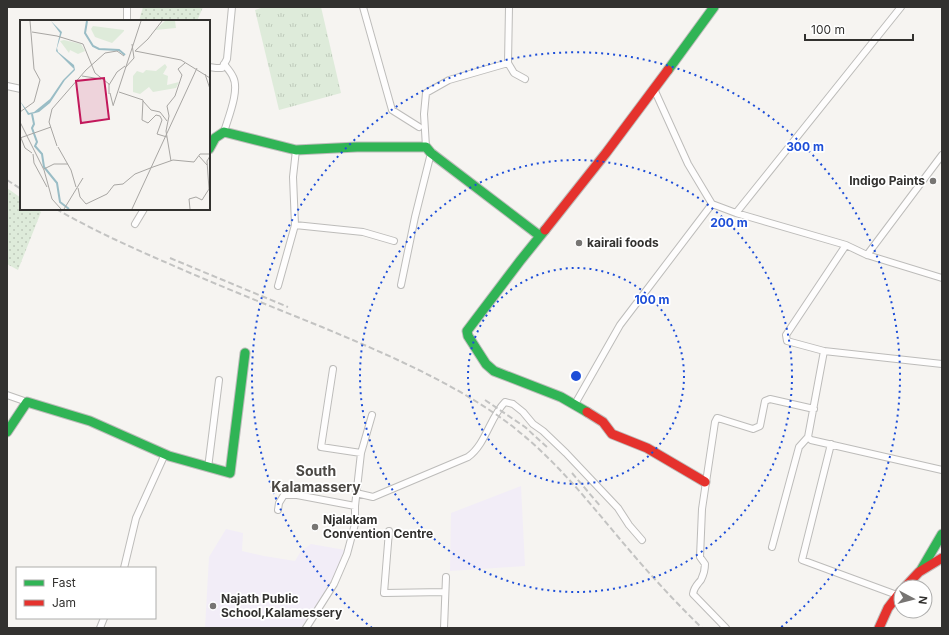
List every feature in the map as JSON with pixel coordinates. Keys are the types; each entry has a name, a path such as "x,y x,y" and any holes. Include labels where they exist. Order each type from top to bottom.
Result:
{"street":[{"path":"127,7 127,20"},
{"path":"210,67 222,68 227,58 232,7"},
{"path":"363,7 392,110 418,127"},
{"path":"509,7 508,63 514,73 525,79"},
{"path":"705,482 648,448 612,434 603,422 575,404 561,397 494,371 486,364 468,336 467,331 654,89 714,7"},
{"path":"736,213 901,7"},
{"path":"402,285 428,150 424,114 426,93 449,80 508,63"},
{"path":"224,64 234,77 235,85 234,99 224,132"},
{"path":"7,86 20,88"},
{"path":"654,89 688,164 712,204 736,213 846,246 867,255 942,278"},
{"path":"210,147 214,138 218,134 224,132 296,150 357,147 428,150 540,236"},
{"path":"278,286 295,225 293,177 296,150"},
{"path":"867,255 942,155"},
{"path":"575,404 620,326 712,204"},
{"path":"135,224 143,210"},
{"path":"295,225 363,232 394,241"},
{"path":"846,246 786,335 787,341 824,351 942,364"},
{"path":"772,547 799,447 808,437 824,351"},
{"path":"7,395 90,421 165,454 208,468 230,473 245,353"},
{"path":"333,370 321,447 361,453"},
{"path":"208,468 219,380"},
{"path":"726,628 693,594 694,589 701,579 705,564 700,557 702,509 715,422 717,418 753,429 757,428 760,426 766,401 770,399 814,409"},
{"path":"7,432 27,402"},
{"path":"356,493 373,496 468,457 478,446 498,408 505,402 513,404 523,412 533,424 543,431 566,453 618,508 629,525 642,540"},
{"path":"306,628 334,584 347,554 355,524 356,493 361,453 372,415"},
{"path":"808,437 811,440 942,470"},
{"path":"831,444 802,560 893,591"},
{"path":"124,567 136,518 165,454"},
{"path":"278,510 279,503 284,495 297,495 355,506"},
{"path":"389,531 384,593 445,592"},
{"path":"912,579 919,572 942,534"},
{"path":"919,572 942,558"},
{"path":"444,628 446,578"},
{"path":"873,628 880,625 893,601"}],"shaded area":[{"path":"521,486 525,566 450,571 451,513"},
{"path":"226,529 243,533 242,551 264,556 295,561 301,551 311,544 345,550 330,584 301,628 205,628 209,557"}],"green space":[{"path":"143,7 203,7 197,20 139,20"},
{"path":"264,7 321,7 341,93 279,110 255,10"},
{"path":"7,188 20,197 20,210 38,210 41,212 18,270 7,264"}],"railway":[{"path":"7,180 20,188"},
{"path":"58,210 151,256 407,364 448,385 488,409 525,437 558,468 649,573 702,628"},
{"path":"170,258 288,307"},
{"path":"485,400 525,427 549,449"},
{"path":"572,473 601,507"}],"traffic: fast":[{"path":"668,70 714,7"},
{"path":"210,147 215,138 224,132 296,150 357,147 426,147 431,153 540,236"},
{"path":"545,230 467,331 468,336 486,364 494,371 561,397 587,412"},
{"path":"7,432 27,402 90,421 169,456 230,473 245,353"},
{"path":"921,570 942,534"}],"traffic: jam":[{"path":"545,230 606,153 668,70"},
{"path":"587,412 603,422 612,434 647,448 705,482"},
{"path":"912,579 919,572 942,558"},
{"path":"879,628 888,608 893,601"}],"place":[{"name":"Indigo Paints","path":"933,181"},
{"name":"kairali foods","path":"579,243"},
{"name":"Njalakam Convention Centre","path":"315,527"},
{"name":"Najath Public School,Kalamessery","path":"213,606"}],"district":[{"name":"South Kalamassery","path":"316,480"}]}
